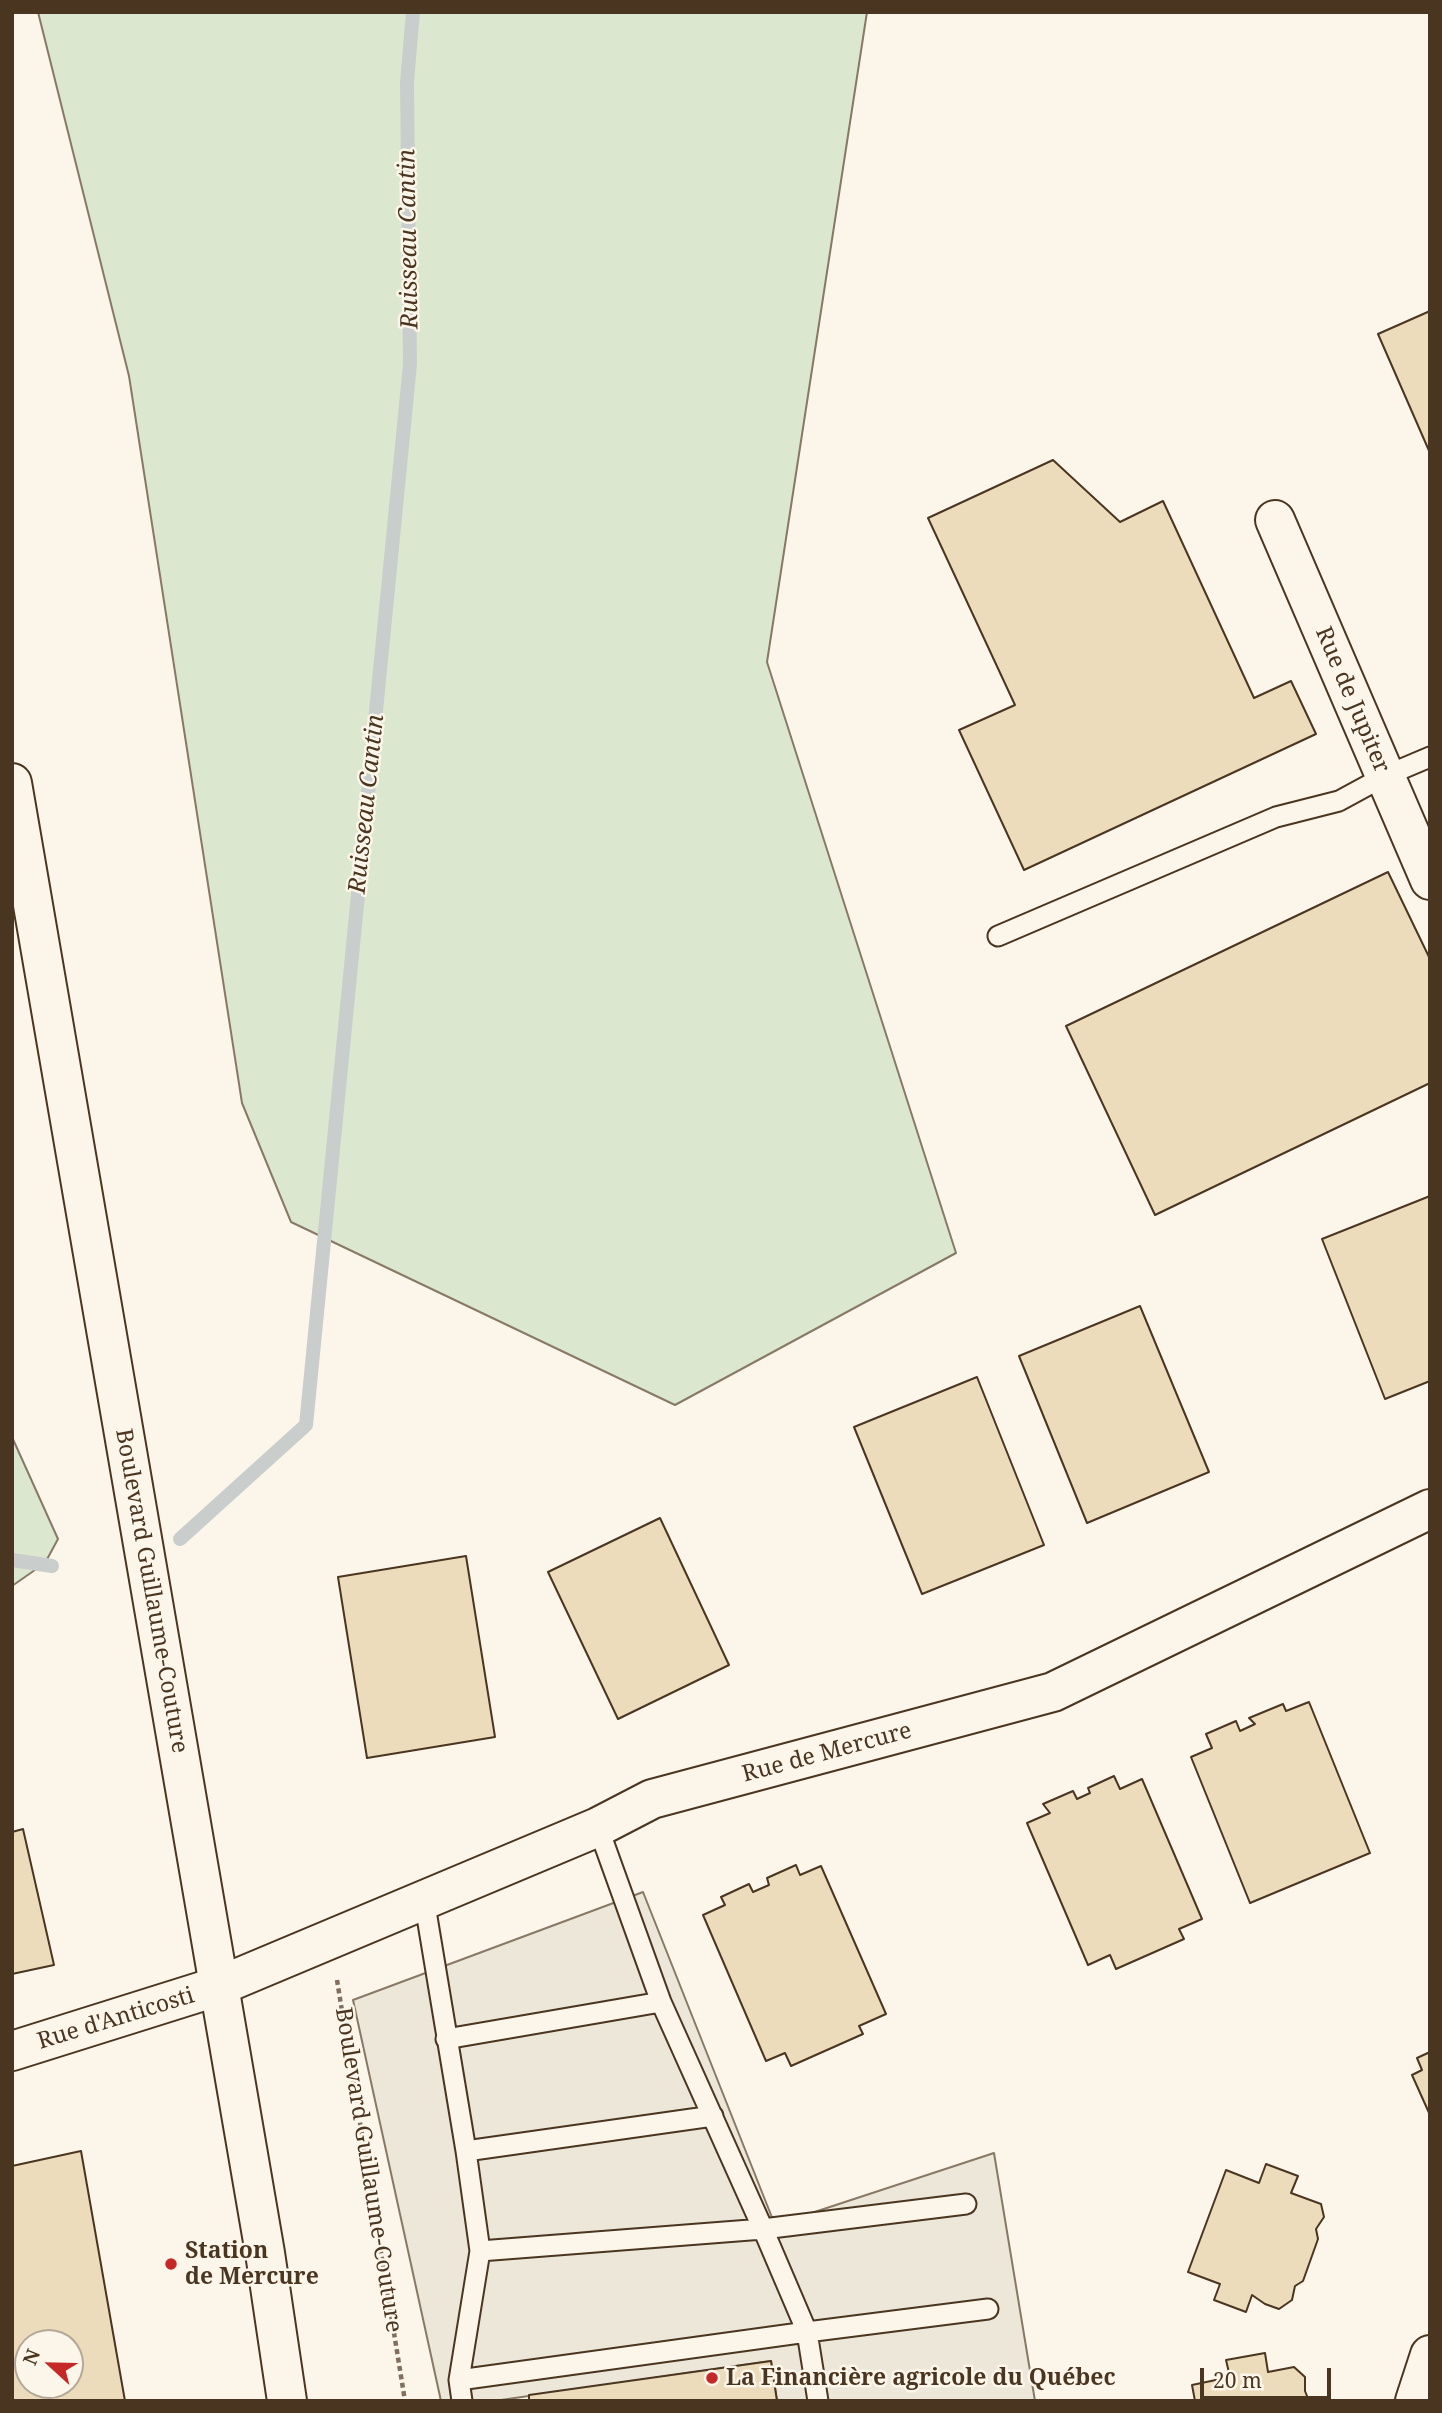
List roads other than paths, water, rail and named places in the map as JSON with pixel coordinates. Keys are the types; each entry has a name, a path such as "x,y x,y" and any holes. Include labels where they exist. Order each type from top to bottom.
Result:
{"street":[{"name":"Rue de Jupiter","path":"1275,520 1430,880"},
{"name":"Boulevard Guillaume-Couture","path":"12,783 288,2401"},
{"name":"Rue de Mercure","path":"219,1986 598,1827 652,1799 1053,1692 1430,1509"},
{"name":"Rue d'Anticosti","path":"12,2051 219,1986"},
{"path":"1415,2401 1430,2355"}],"lane":[{"path":"999,936 1276,817 1339,801 1385,776 1430,757"},
{"path":"598,1827 661,2002 807,2332 818,2401"},
{"path":"424,1899 480,2251 459,2380 462,2401"},
{"path":"446,2039 661,2002"},
{"path":"466,2151 713,2116"},
{"path":"480,2251 763,2229 966,2204"},
{"path":"459,2380 988,2309"}],"waterway":[{"name":"Ruisseau Cantin","path":"180,1539 306,1425 410,364 407,82 413,12"},
{"name":"Ruisseau Cantin","path":"12,1560 52,1566"}],"place":[{"name":"Station de Mercure","path":"171,2264"},
{"name":"La Financière agricole du Québec","path":"712,2378"}]}
